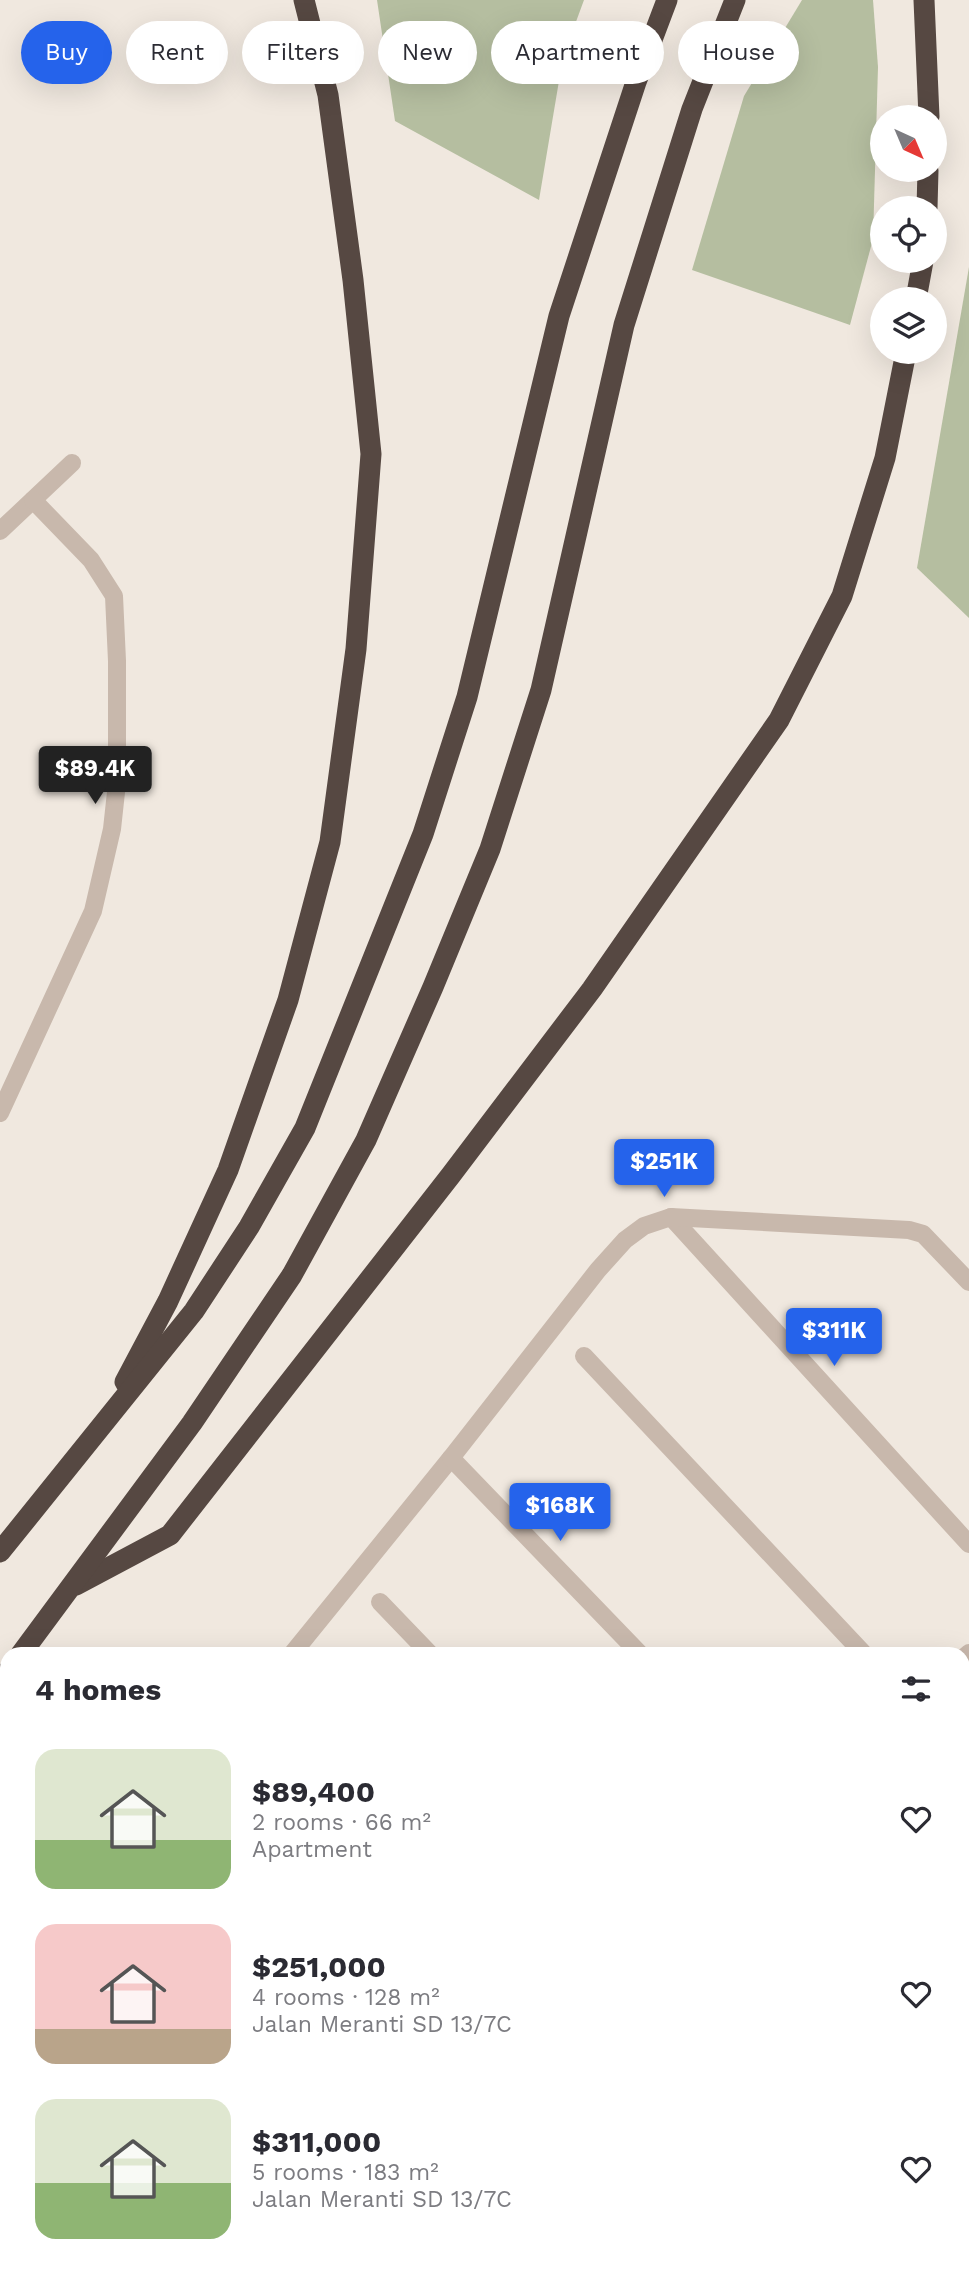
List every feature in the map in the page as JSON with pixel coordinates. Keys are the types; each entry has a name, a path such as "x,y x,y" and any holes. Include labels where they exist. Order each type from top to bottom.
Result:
{"highway":[{"path":"102,1427 168,1301 228,1170 288,1000 330,842 356,649 371,454 353,280 328,95 304,0"},
{"path":"0,1552 194,1311 249,1227 305,1128 424,834 467,697 559,316 636,82 667,0"},
{"path":"26,1647 192,1423 292,1275 366,1140 438,974 490,849 541,690 624,325 692,109 735,0"},
{"path":"924,0 928,105"},
{"path":"71,1588 170,1535 592,989 779,720 842,596 885,458 903,364"}],"street":[{"path":"0,531 72,463"},
{"path":"0,1113 93,911 112,829 117,783 114,596 90,560 33,500"},
{"path":"298,1647 451,1458 589,1280 625,1240 644,1226 671,1217 909,1230 923,1234 969,1282"},
{"path":"671,1217 969,1544"},
{"path":"584,1356 857,1647"},
{"path":"451,1458 633,1647"},
{"path":"380,1602 423,1647"}],"green space":[{"path":"377,0 584,0 576,21 491,21 491,84 558,84 539,200 395,121 389,84 477,84 477,21 380,21"},
{"path":"802,0 873,0 878,67 877,105 870,105 870,182 875,182 874,196 870,196 870,250 850,325 692,270 744,96 751,84 799,84 799,21 789,21"},
{"path":"969,267 969,618 917,568"}]}
